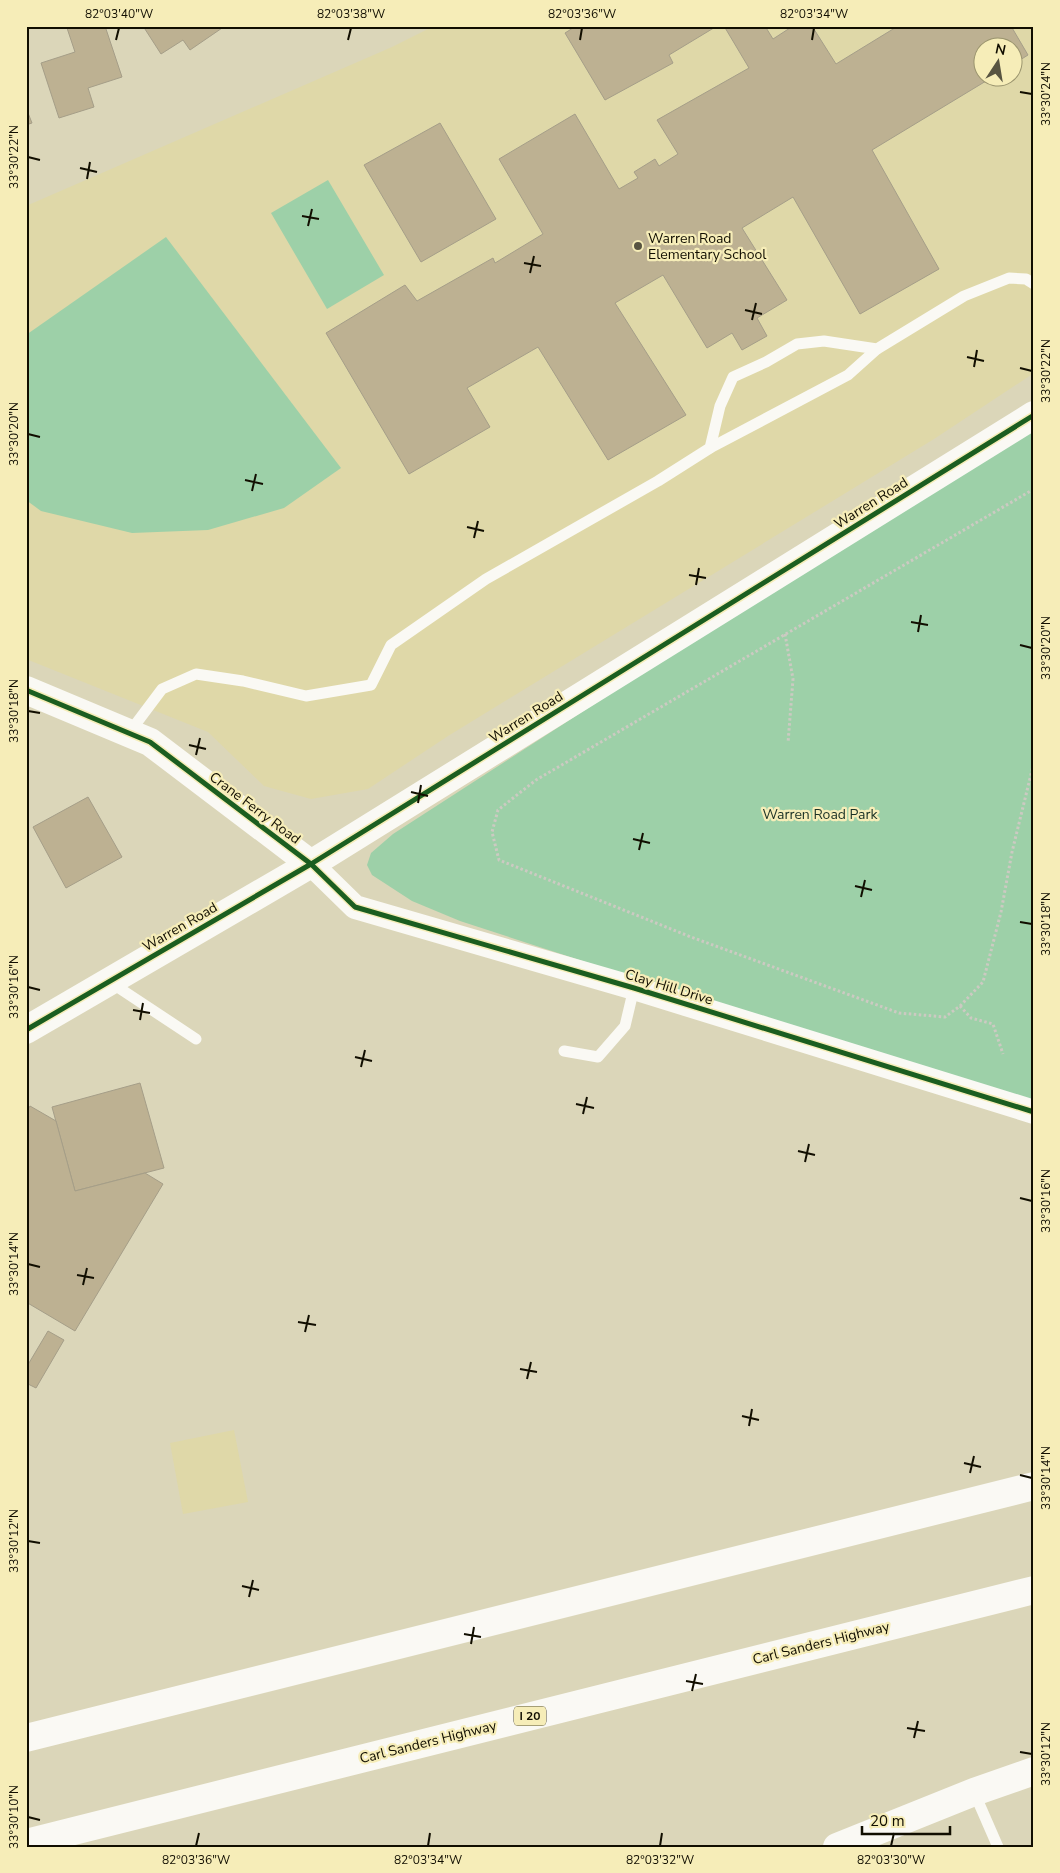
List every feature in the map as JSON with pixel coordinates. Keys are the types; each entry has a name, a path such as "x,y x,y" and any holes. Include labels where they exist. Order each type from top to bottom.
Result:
{"main road":[{"name":"Warren Road","path":"26,1030 311,864 1034,416"},
{"name":"Crane Ferry Road","path":"26,690 150,742 311,864"},
{"path":"26,1738 1034,1486"},
{"name":"Carl Sanders Highway","path":"26,1842 1034,1590"},
{"path":"837,1847 1034,1770"}],"street":[{"name":"Clay Hill Drive","path":"311,864 355,907 634,988 1034,1112"}],"lane":[{"path":"129,733 162,689 196,674 242,681 306,696 371,685 391,645 486,579 658,481 710,448 848,375 877,349 964,296 1008,278 1026,279 1034,284"},
{"path":"710,448 720,406 733,377 766,362 797,344 824,341 877,349"},
{"path":"109,982 196,1039"},
{"path":"564,1051 598,1057 625,1026 634,988"},
{"path":"974,1792 998,1847"}],"path":[{"path":"1034,489 536,780 498,810 492,832 498,860 691,937 899,1013 945,1017 960,1006 983,982 1001,912 1012,852 1034,762"},
{"path":"785,634 793,679 788,743"},
{"path":"960,1006 971,1018 993,1024 1003,1054"}],"shaded area":[{"path":"434,26 1034,26 1034,373 934,439 448,736 368,789 311,799 264,786 208,732 26,659 26,206 392,47"},
{"path":"234,1430 248,1502 183,1514 170,1443"}],"green space":[{"path":"328,180 384,275 327,309 271,213"},
{"path":"166,237 341,468 284,508 208,530 132,533 41,511 26,500 26,335"},
{"name":"Warren Road Park","path":"1034,420 1034,1108 460,921 412,901 372,875 367,865 371,853 393,834"}],"building":[{"path":"74,26 105,26 122,77 88,88 94,107 59,118 41,63 75,52 67,28"},
{"path":"143,26 225,26 190,50 183,40 161,54"},
{"path":"576,26 717,26 669,55 673,63 605,100 565,33"},
{"name":"Warren Road Elementary School","path":"724,26 765,26 773,39 793,26 812,26 836,64 898,26 1011,26 1018,38 972,38 972,88 974,88 872,150 939,269 860,314 793,197 742,228 787,300 757,318 767,336 742,350 732,333 707,348 663,275 615,303 686,415 608,460 538,347 467,388 490,427 409,474 326,333 405,285 417,301 493,258 495,263 543,234 499,159 575,114 619,189 638,178 634,172 655,159 659,166 678,154 657,120 749,68"},
{"name":"Warren Road Elementary School","path":"1022,45 1028,55 1022,59"},
{"path":"26,108 32,123 26,125"},
{"path":"440,123 496,219 421,262 364,165"},
{"path":"88,797 122,857 66,888 33,827"},
{"path":"140,1083 164,1168 75,1191 52,1107"},
{"path":"30,1106 56,1121 75,1191 145,1173 163,1184 75,1331 26,1302 26,1113"},
{"path":"48,1331 64,1340 36,1388 26,1383 26,1368"}],"cycle path":[{"path":"26,1030 311,864 1034,415"},
{"path":"26,690 150,742 311,864 355,907 634,988 1034,1112"}],"place":[{"name":"Warren Road Elementary School","path":"638,246"}]}
